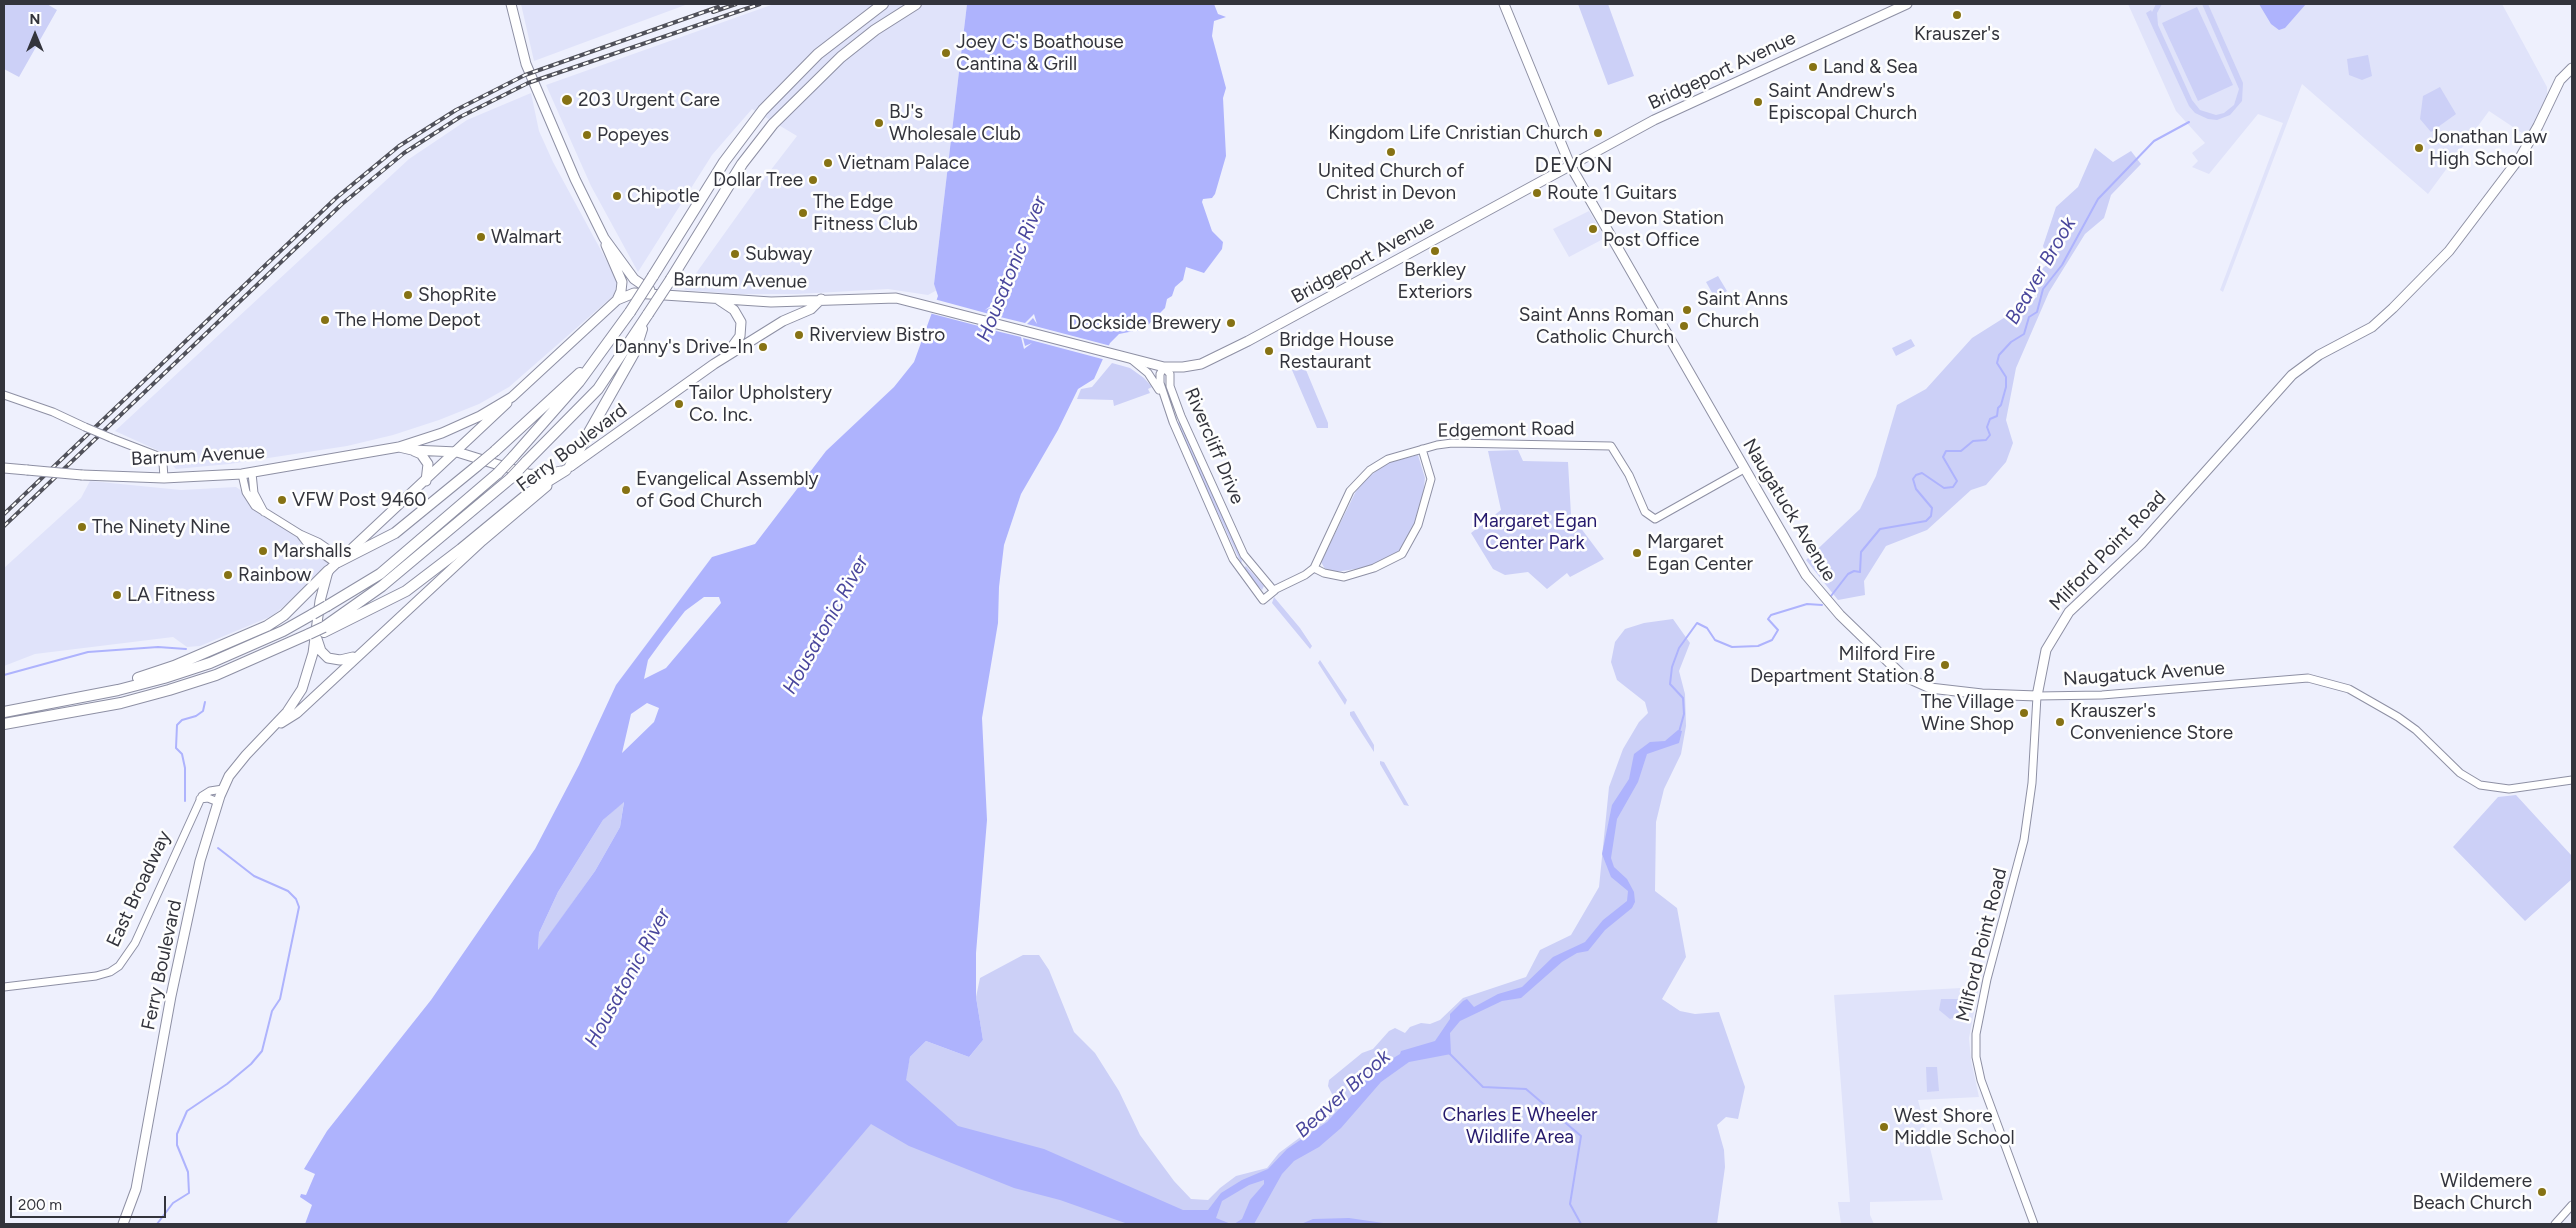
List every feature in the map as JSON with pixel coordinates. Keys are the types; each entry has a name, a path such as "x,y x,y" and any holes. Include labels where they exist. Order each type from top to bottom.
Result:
{"highway":[{"path":"4,712 118,690 210,663 283,631 380,574 498,473 580,382 630,312 718,171 760,114 814,58 883,4"},
{"path":"316,634 382,586 511,478 598,389 671,279 742,164 773,124 841,57 883,25 916,4"},
{"path":"4,724 120,703 216,675 316,634 406,591 462,549 529,494 568,468 635,351 648,314"},
{"path":"338,562 378,544 399,531 495,451 601,354"},
{"path":"57,701 174,666 267,626 284,615 328,571"}],"main road":[{"path":"512,4 526,64 575,179 604,238 634,279 644,287 664,295"},
{"name":"Naugatuck Avenue","path":"1504,4 1570,165 1812,584 1840,615 1900,674 1919,684 1942,690 2037,696"},
{"name":"Bridgeport Avenue","path":"1127,358 1164,367 1192,366 1220,356 1654,120 1908,4"},
{"name":"Milford Point Road","path":"2037,696 2046,650 2069,612 2147,538 2292,375 2319,355 2372,327 2449,251 2521,156 2560,80 2572,68"},
{"path":"604,238 608,253 622,282 622,291 616,300"},
{"name":"Barnum Avenue","path":"4,468 82,475 164,478 242,474 399,446 465,424 512,397 616,300 634,293 771,302 891,297 918,302 1127,358"},
{"path":"717,299 736,312 742,325 739,339 723,358"},
{"name":"Ferry Boulevard","path":"271,730 297,713 482,541 568,468 723,358 783,321 811,309 821,299"},
{"path":"328,571 457,452 512,397"},
{"path":"479,463 472,450 472,444 498,418 503,408"},
{"name":"Barnum Avenue","path":"399,446 412,450 457,452 479,463 528,474 543,475 568,468"},
{"path":"412,450 422,454 427,461 429,468 426,481"},
{"name":"Ferry Boulevard","path":"123,1224 136,1188 190,903 208,832 223,789 241,760 271,730 302,688 316,634 320,601 328,571"},
{"name":"Ferry Boulevard","path":"316,634 321,651 332,660 344,660 362,651"}],"street":[{"name":"Rivercliff Drive","path":"1127,358 1148,373 1162,393 1233,559 1263,600 1274,591 1248,562 1181,416 1170,386 1170,374 1164,367 1160,377 1162,393"},
{"path":"4,395 53,412 84,427 158,456 163,463 164,478"},
{"name":"Edgemont Road","path":"1314,568 1350,491 1359,480 1380,462 1422,449 1452,443 1611,446 1629,475 1642,506 1652,519 1664,516 1744,469"},
{"path":"1274,591 1305,575 1314,568 1324,573 1344,577 1374,568 1402,554 1418,525 1431,479 1422,449"},
{"path":"252,473 254,493 264,512"},
{"path":"242,474 248,496 255,506 300,534 326,547 336,556 338,562"},
{"path":"1239,567 1248,562"},
{"name":"Naugatuck Avenue","path":"2037,696 2102,695 2308,678 2349,689 2398,717 2416,730 2460,773 2480,785 2509,789 2572,780"},
{"name":"Milford Point Road","path":"2034,1224 1980,1080 1976,1056 1976,1034 1987,979 2024,840 2032,783 2037,696"},
{"path":"200,799 210,791 223,789"},
{"path":"200,799 208,798 218,802"},
{"name":"East Broadway","path":"4,987 96,976 110,972 124,962 135,944 200,799"},
{"path":"2554,1224 2572,1206"}],"shaded area":[{"path":"521,4 688,4 534,61"},
{"path":"774,4 967,4 934,284 937,290 928,295 888,289 797,294 738,294 684,290 797,136 752,109 712,155 638,272 591,186 546,85"},
{"name":"Jonathan Law High School","path":"2128,4 2502,4 2547,87 2547,95 2528,137 2489,111 2428,194 2302,84 2223,292 2220,290 2283,123 2258,114 2209,174 2192,167 2198,161 2192,153 2205,143 2176,111"},
{"path":"531,93 539,131 553,162 616,278 617,285 613,296 509,387 479,404 393,435 347,446 229,464 176,469 159,451 115,431 409,159 467,120"},
{"path":"1589,211 1605,238 1569,257 1553,229"},
{"path":"90,481 181,490 236,487 242,491 249,503 330,561 296,596 272,616 200,646 187,647 173,637 35,654 4,666 4,568 81,498"},
{"name":"West Shore Middle School","path":"1979,987 1969,1038 1971,1060 1979,1097 1918,1100 1943,1200 1870,1202 1870,1215 1874,1224 1841,1224 1838,1202 1850,1202 1834,995"}],"green space":[{"path":"4,4 47,4 57,10 19,77 4,69"},
{"path":"1578,4 1608,4 1634,76 1608,85"},
{"path":"2156,4 2162,4 2157,13 2158,25 2192,100 2200,110 2216,115 2224,113 2234,105 2239,89 2202,4 2208,4 2243,83 2242,101 2230,115 2217,120 2208,119 2195,113 2189,106 2146,13 2151,10 2152,12"},
{"path":"2197,7 2233,85 2198,101 2162,23"},
{"path":"2368,55 2372,76 2362,80 2349,75 2347,59"},
{"path":"2440,87 2456,114 2431,132 2420,119 2423,96"},
{"path":"2095,148 2113,162 2131,151 2141,164 2111,195 2104,218 2085,234 2049,292 2016,368 2006,420 2013,443 2006,462 1986,485 1971,490 1927,530 1886,546 1864,581 1865,595 1838,600 1806,560 1860,509 1876,476 1897,405 1926,389 1972,338 2037,297 2038,272 2049,263 2043,246 2056,207 2078,187"},
{"path":"1718,276 1727,291 1715,298 1706,282"},
{"path":"1911,339 1915,346 1896,356 1892,348"},
{"path":"1294,357 1301,358 1328,423 1328,428 1317,428 1289,363"},
{"path":"1112,363 1130,368 1144,378 1152,387 1148,389 1150,393 1114,406 1113,400 1077,399 1081,389 1092,387"},
{"path":"1179,422 1182,423 1242,561 1241,563 1177,425"},
{"name":"Margaret Egan Center Park","path":"1518,450 1523,461 1568,462 1571,515 1604,559 1570,577 1567,573 1547,589 1528,572 1505,575 1493,569 1471,533 1501,510 1488,451"},
{"path":"1418,455 1425,478 1423,496 1415,524 1403,548 1390,557 1368,567 1336,572 1325,569 1321,562 1362,482 1387,463"},
{"path":"1246,566 1264,586 1262,590 1242,570"},
{"path":"1274,597 1300,628 1312,646 1310,649 1272,603"},
{"name":"Charles E Wheeler Wildlife Area","path":"1673,619 1690,643 1679,671 1685,694 1686,726 1681,754 1664,789 1656,822 1655,891 1677,908 1686,957 1662,999 1680,1011 1695,1014 1719,1012 1745,1087 1738,1119 1726,1117 1717,1125 1724,1150 1725,1167 1717,1224 786,1224 905,1080 910,1057 926,1041 969,1057 983,1040 976,997 980,978 1023,955 1039,955 1049,970 1074,1032 1095,1053 1119,1091 1140,1135 1174,1181 1191,1199 1208,1200 1236,1176 1267,1168 1279,1153 1326,1118 1334,1098 1328,1086 1329,1080 1362,1053 1373,1049 1389,1031 1395,1028 1405,1033 1410,1027 1421,1023 1430,1024 1440,1020 1463,998 1526,977 1540,950 1571,935 1599,887 1609,787 1623,749 1639,722 1648,713 1645,702 1617,680 1611,662 1615,642 1625,629 1644,623"},
{"path":"1320,660 1347,700 1345,705 1318,663"},
{"path":"1354,711 1374,745 1374,752 1350,715 1350,712"},
{"path":"1380,761 1384,762 1409,806 1404,805"},
{"path":"2516,795 2572,856 2572,879 2525,921 2453,847 2498,797"},
{"path":"624,801 620,827 595,871 538,951 539,933 558,892 603,820"},
{"path":"1941,999 1959,999 1959,1016 1950,1019 1939,1010"},
{"path":"1926,1067 1937,1067 1939,1091 1927,1092"}],"water":[{"name":"Housatonic River","path":"967,4 1214,4 1218,14 1226,17 1214,21 1212,36 1226,88 1223,98 1226,156 1215,194 1212,198 1203,199 1202,202 1212,231 1223,242 1222,249 1204,273 1186,267 1183,280 1175,287 1172,296 1167,299 1165,308 1144,329 1119,334 1110,343 1094,379 1078,389 1058,430 1021,494 1004,545 999,587 998,623 982,718 987,820 976,953 976,997 983,1040 969,1057 926,1041 910,1057 906,1080 958,1126 1044,1149 1183,1210 1208,1210 1221,1193 1242,1180 1268,1169 1287,1149 1327,1122 1377,1068 1400,1054 1401,1051 1435,1041 1450,1019 1450,1014 1463,1001 1467,999 1474,1007 1498,994 1522,987 1553,957 1585,942 1603,920 1627,901 1628,891 1611,877 1602,854 1612,805 1629,779 1634,754 1650,742 1665,741 1678,730 1682,731 1679,743 1647,754 1638,782 1617,819 1611,858 1614,867 1627,879 1634,892 1635,902 1632,908 1605,930 1588,951 1577,953 1562,962 1521,998 1502,1001 1460,1021 1450,1033 1451,1054 1409,1062 1381,1082 1341,1128 1319,1147 1294,1161 1282,1174 1254,1224 1234,1224 1242,1219 1250,1200 1264,1184 1264,1180 1249,1185 1222,1201 1216,1218 1231,1224 1128,1224 1060,1200 1014,1188 909,1146 871,1124 786,1224 305,1224 312,1205 300,1197 301,1194 306,1195 315,1174 304,1169 327,1131 431,1000 535,849 579,765 616,685 712,557 755,544 826,451 894,387 914,362 938,296 934,284","holes":["704,597 719,597 721,603 666,668 644,679 648,660 664,638 685,611","647,703 659,708 654,722 622,753 631,714","624,802 620,827 595,871 538,950 539,933 558,892 603,820"]},
{"path":"2259,4 2306,4 2285,28 2279,30 2271,24"},
{"path":"1349,1218 1390,1224 1301,1224 1313,1219"}],"pier":[{"path":"934,299 993,315 992,307 985,310 993,304 996,316 1025,323 1034,314 1037,324 1033,318 1027,324 1111,346 1106,360 1023,338 1025,346 1032,343 1024,349 1021,337 992,330 983,339 980,329 984,335 990,329 929,313"}],"waterway":[{"name":"Beaver Brook","path":"1831,596 1848,574 1854,571 1860,572 1861,552 1880,529 1926,521 1931,516 1932,508 1916,489 1913,479 1916,475 1922,473 1944,488 1953,487 1957,481 1943,457 1946,451 1961,451 1973,441 1986,440 1990,435 1987,427 1990,419 1997,416 2006,387 2006,377 1997,363 1999,355 2011,342 2024,334 2029,317 2037,312 2043,289 2062,265 2098,199 2154,141 2189,122"},
{"name":"Beaver Brook","path":"1679,732 1684,714 1683,698 1670,684 1672,667 1679,648 1697,623 1707,628 1715,640 1732,647 1758,646 1772,640 1778,630 1768,619 1771,615 1807,604 1822,605"},
{"path":"4,675 88,652 158,647 186,649"},
{"path":"185,801 185,768 182,754 176,748 177,725 182,720 196,716 203,711 205,702"},
{"path":"157,1224 173,1203 189,1193 188,1172 177,1145 177,1134 187,1111 227,1084 251,1064 262,1051 272,1011 280,999 299,907 296,899 288,891 254,876 218,848"},
{"path":"1449,1053 1483,1087 1526,1089 1581,1136 1570,1204 1581,1224"}],"railway":[{"path":"713,12 736,4"},
{"path":"4,526 342,204 404,153 460,117 528,83 760,4"},
{"path":"4,514 336,198 399,146 456,110 525,75 718,7"}],"place":[{"name":"Krauszer's","path":"1957,15"},
{"name":"Joey C's Boathouse Cantina & Grill","path":"946,53"},
{"name":"Land & Sea","path":"1813,67"},
{"name":"203 Urgent Care","path":"567,100"},
{"name":"Saint Andrew's Episcopal Church","path":"1758,102"},
{"name":"BJ's Wholesale Club","path":"879,123"},
{"name":"Kingdom Life Cnristian Church","path":"1598,133"},
{"name":"Popeyes","path":"587,135"},
{"name":"Jonathan Law High School","path":"2419,148"},
{"name":"United Church of Christ in Devon","path":"1391,152"},
{"name":"Vietnam Palace","path":"828,163"},
{"name":"Dollar Tree","path":"813,180"},
{"name":"Route 1 Guitars","path":"1537,193"},
{"name":"Chipotle","path":"617,196"},
{"name":"The Edge Fitness Club","path":"803,213"},
{"name":"Devon Station Post Office","path":"1593,229"},
{"name":"Walmart","path":"481,237"},
{"name":"Berkley Exteriors","path":"1435,251"},
{"name":"Subway","path":"735,254"},
{"name":"ShopRite","path":"408,295"},
{"name":"Saint Anns Church","path":"1687,310"},
{"name":"The Home Depot","path":"325,320"},
{"name":"Dockside Brewery","path":"1231,323"},
{"name":"Saint Anns Roman Catholic Church","path":"1684,326"},
{"name":"Riverview Bistro","path":"799,335"},
{"name":"Danny's Drive-In","path":"763,347"},
{"name":"Bridge House Restaurant","path":"1269,351"},
{"name":"Tailor Upholstery Co. Inc.","path":"679,404"},
{"name":"Evangelical Assembly of God Church","path":"626,490"},
{"name":"VFW Post 9460","path":"282,500"},
{"name":"The Ninety Nine","path":"82,527"},
{"name":"Marshalls","path":"263,551"},
{"name":"Margaret Egan Center","path":"1637,553"},
{"name":"Rainbow","path":"228,575"},
{"name":"LA Fitness","path":"117,595"},
{"name":"Milford Fire Department Station 8","path":"1945,665"},
{"name":"The Village Wine Shop","path":"2024,713"},
{"name":"Krauszer's Convenience Store","path":"2060,722"},
{"name":"West Shore Middle School","path":"1884,1127"},
{"name":"Wildemere Beach Church","path":"2542,1192"}],"district":[{"name":"DEVON","path":"1574,166"}]}
